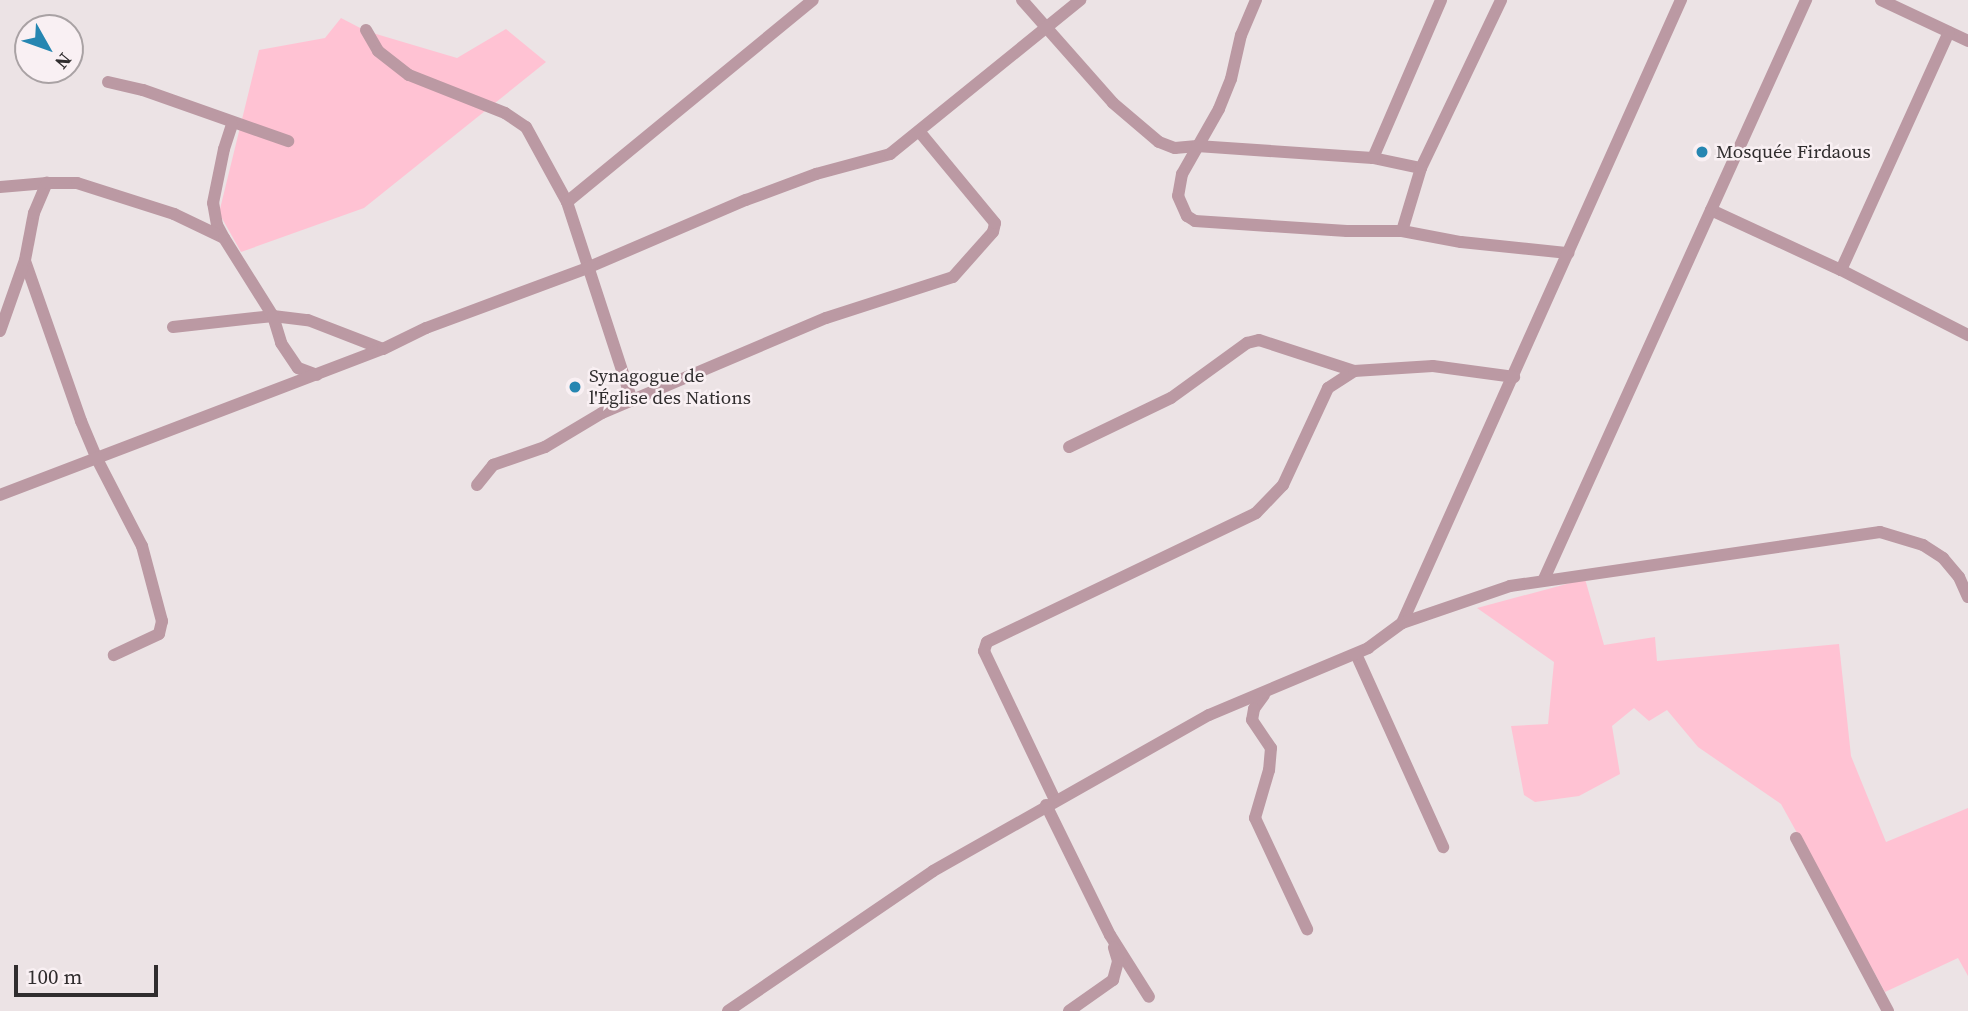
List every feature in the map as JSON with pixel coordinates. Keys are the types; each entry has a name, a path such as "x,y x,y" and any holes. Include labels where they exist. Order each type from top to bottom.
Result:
{"street":[{"path":"567,202 813,0"},
{"path":"1023,0 1139,128 1159,142 1175,148 1198,146 1373,159 1421,168"},
{"path":"0,495 383,349 426,328 587,268 757,195 816,174 890,154 1080,0"},
{"path":"1256,0 1241,35 1231,79 1219,109 1182,174 1178,197 1181,208 1195,221 1347,231 1402,231 1461,242 1568,253"},
{"path":"1373,159 1441,0"},
{"path":"1402,231 1421,168 1502,0"},
{"path":"1402,623 1681,0"},
{"path":"1544,579 1806,0"},
{"path":"1881,0 1968,40"},
{"path":"366,30 377,51 409,75 505,113 526,127 567,202 632,401"},
{"path":"1841,270 1949,32"},
{"path":"108,82 143,90 232,124 288,141"},
{"path":"232,124 213,203 217,225 273,316 281,343 298,368 317,375"},
{"path":"477,485 493,465 545,447 602,413 826,318 953,277 993,232 995,223 919,131"},
{"path":"0,331 24,260 34,213 47,183"},
{"path":"0,187 77,183 174,214 224,238"},
{"path":"1711,210 1841,270 1968,335"},
{"path":"24,260 97,459 142,546 162,621 159,634 114,655"},
{"path":"173,327 273,316 308,320 383,349"},
{"path":"1069,447 1171,398 1247,343 1259,340 1354,371 1433,366 1514,377"},
{"path":"1069,1011 1113,980 1118,961 1110,935 983,646 1256,513 1283,485 1328,388 1354,371"},
{"path":"728,1011 933,871 1209,715 1264,695 1356,654 1402,623 1510,586 1880,532 1923,545 1964,573 1968,597"},
{"path":"1356,654 1443,847"},
{"path":"1264,695 1254,709 1252,720 1271,748 1269,770 1255,818 1307,929"},
{"path":"1796,838 1888,1011"},
{"path":"1110,935 1149,997"}],"shaded area":[{"path":"341,18 366,31 457,58 506,29 546,62 364,208 241,252 219,213 259,50 325,38"},
{"path":"1585,579 1604,645 1655,637 1657,661 1839,644 1851,756 1886,842 1968,808 1968,976 1958,958 1885,992 1781,804 1698,747 1667,710 1649,721 1634,708 1612,726 1620,774 1579,796 1535,802 1524,795 1511,726 1548,724 1554,662 1477,608"}],"place":[{"name":"Mosquée Firdaous","path":"1702,152"},
{"name":"Synagogue de l'Église des Nations","path":"575,387"}]}
